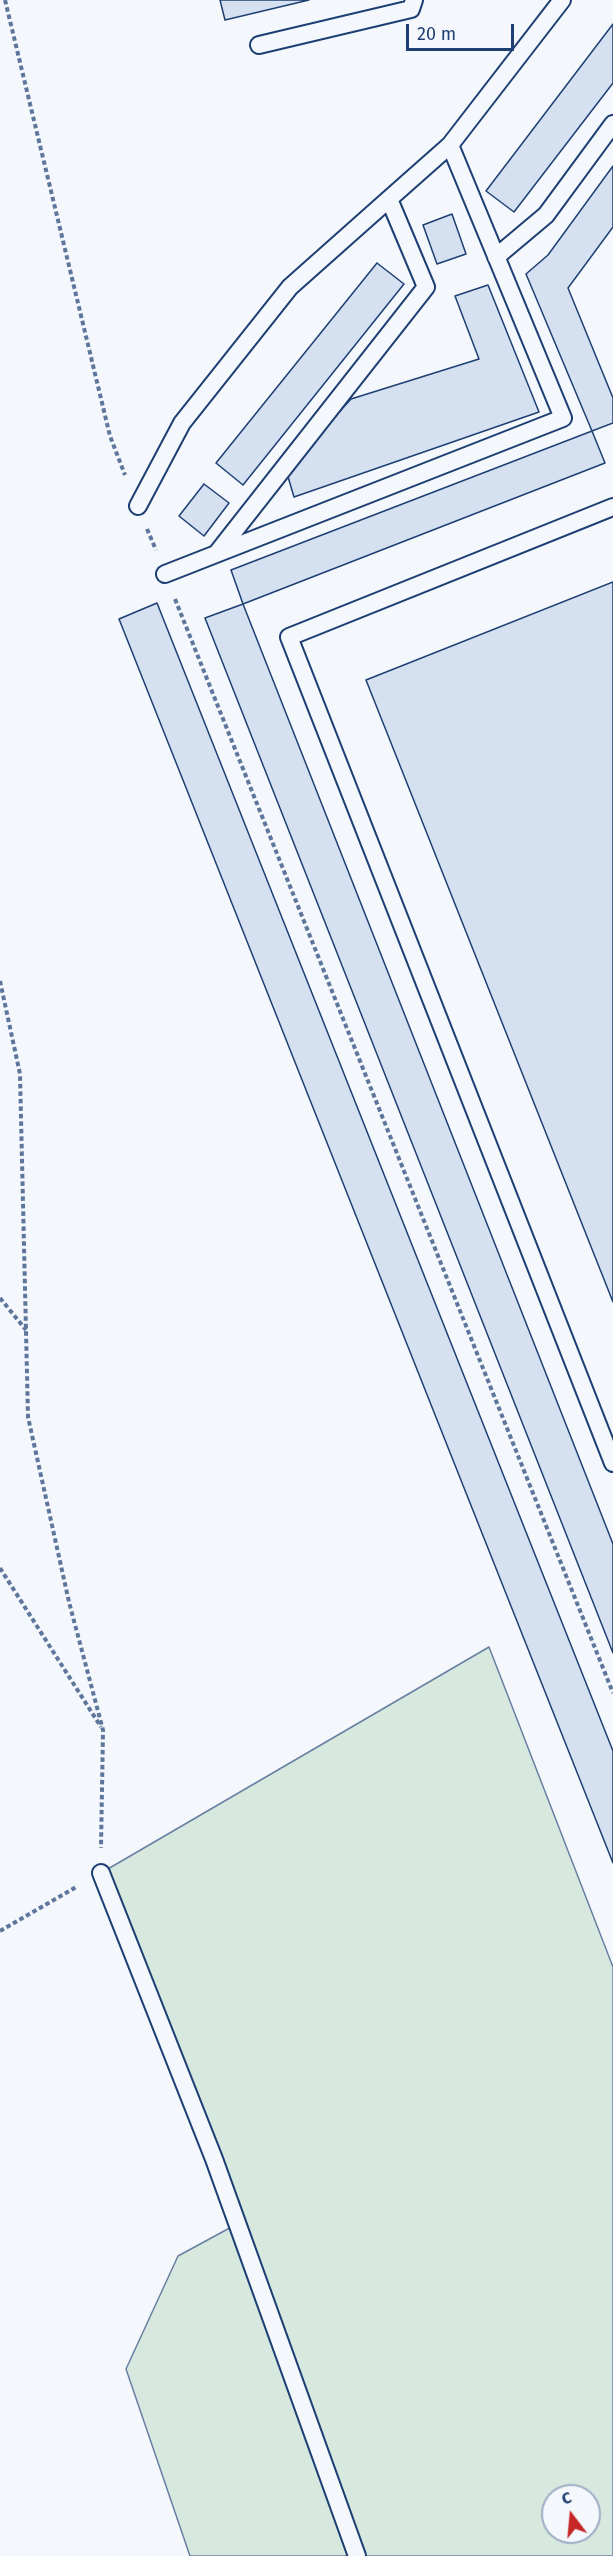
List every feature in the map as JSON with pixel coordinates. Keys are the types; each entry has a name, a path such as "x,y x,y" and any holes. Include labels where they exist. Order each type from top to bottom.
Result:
{"lane":[{"path":"259,45 411,9 414,0"},
{"path":"138,506 182,423 290,287 450,145 562,0"},
{"path":"496,257 546,215 613,124"},
{"path":"165,574 563,418 450,145"},
{"path":"216,553 426,288 389,199"},
{"path":"613,507 289,637 613,1462"},
{"path":"101,1873 214,2159 357,2556"}],"path":[{"path":"5,0 110,436 613,1693"},
{"path":"0,981 20,1074 28,1417 69,1602 103,1730 101,1873 0,1930"},
{"path":"0,1298 26,1330"},
{"path":"0,1568 103,1730"}],"shaded area":[{"path":"489,1647 613,1967 613,2556 190,2556 126,2369 178,2256 237,2224 101,1873"}],"building":[{"path":"220,0 309,0 225,20"},
{"path":"613,24 613,83 514,212 486,191"},
{"path":"613,166 613,227 568,288 613,398 613,423 592,431 526,274 548,255"},
{"path":"452,214 466,254 437,264 423,225"},
{"path":"377,263 404,284 243,485 216,463"},
{"path":"488,285 539,412 294,497 286,470 351,399 479,359 455,296"},
{"path":"592,431 605,463 243,604 231,570"},
{"path":"204,484 229,503 204,536 179,516"},
{"path":"613,582 613,1302 366,680"},
{"path":"157,603 613,1751 613,1863 119,619"},
{"path":"243,604 613,1544 613,1653 205,618"}]}
